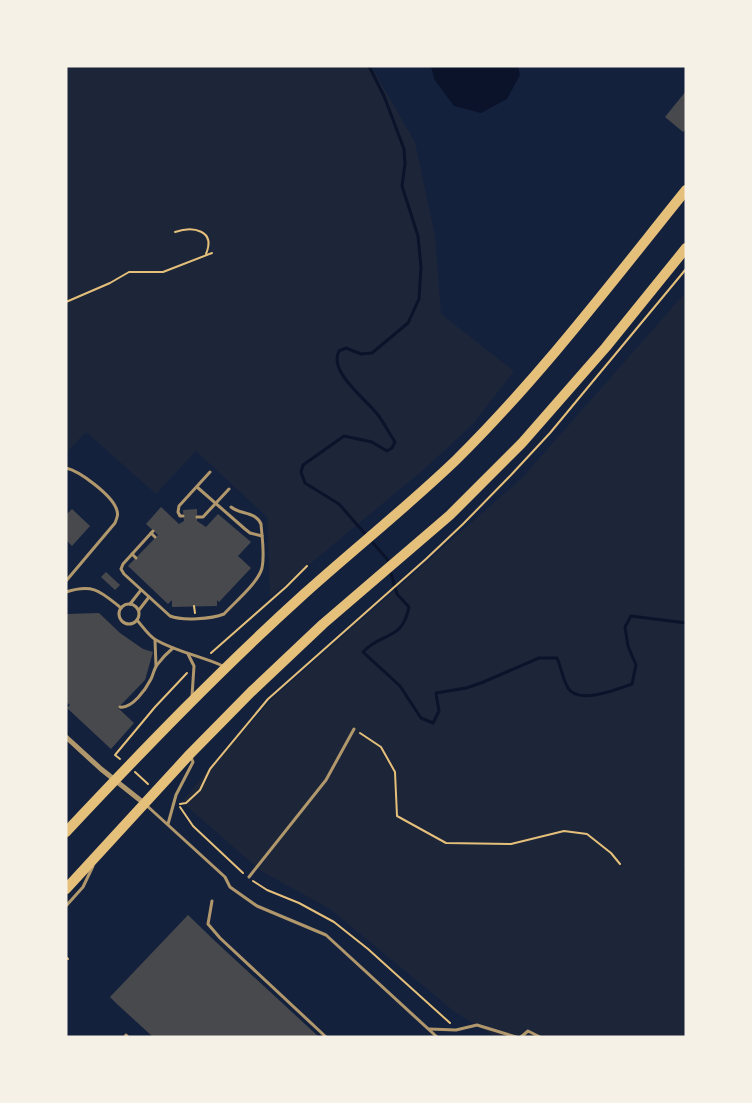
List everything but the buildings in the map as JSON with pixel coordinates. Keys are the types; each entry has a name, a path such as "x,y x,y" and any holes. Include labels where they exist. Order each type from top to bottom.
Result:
{"highway":[{"path":"66,832 70,823 225,668 455,460 532,380 686,190"},
{"path":"66,889 190,754 284,661 360,592 450,515 548,416 686,248"}],"street":[{"path":"66,737 144,804"}],"lane":[{"path":"66,468 74,470 104,494 116,506 118,514 115,523 66,581"},
{"path":"184,516 180,516 178,512 179,506 210,472"},
{"path":"197,487 244,529 250,533 262,536"},
{"path":"197,517 203,517 229,489"},
{"path":"155,538 152,532 123,564 121,569 141,590 170,616 176,619 217,617 224,614 257,578 263,561 261,524 259,520 251,514 240,512 232,506"},
{"path":"132,554 136,558"},
{"path":"66,592 83,587 92,588 122,608"},
{"path":"130,604 137,608 139,614 137,620 131,624 123,622 120,616 122,608 130,604 141,590"},
{"path":"138,611 149,597"},
{"path":"137,620 155,640 206,658 225,668"},
{"path":"155,640 156,666"},
{"path":"120,707 127,706 138,695 151,680 156,666 174,648"},
{"path":"188,653 194,666 192,701"},
{"path":"249,877 326,780 354,729"},
{"path":"168,824 176,794 193,762 190,754"},
{"path":"144,804 224,877 230,888 256,906 326,935 437,1037"},
{"path":"66,906 83,887 99,854"},
{"path":"212,901 208,924 220,938 326,1037"},
{"path":"428,1029 456,1030 476,1025 516,1037"},
{"path":"521,1037 528,1031 540,1037"}],"path":[{"path":"175,232 189,228 199,230 209,242 206,255"},
{"path":"66,302 110,283 129,272 163,272 212,253"},
{"path":"456,1030 448,1019 426,1003 350,934 334,922 299,903 267,890 239,870 222,851 193,826 179,805 186,803 200,790 210,769 268,699 426,559 463,524 550,433 686,270"},
{"path":"354,729 381,747 395,772 396,816 446,843 510,844 564,831 587,834 620,864"},
{"path":"115,755 155,792"}],"shaded area":[{"path":"66,66 371,66 415,142 435,236 441,314 514,371 473,424 422,471 270,597 267,517 196,451 156,494 86,432 66,453"},
{"path":"431,66 518,66 520,75 507,99 481,113 454,106 434,79"},
{"path":"686,292 686,1037 496,1037 456,1013 330,909 261,871 182,802 212,765 276,695 522,478"}],"waterway":[{"path":"369,66 384,96 404,149 405,164 402,186 418,236 421,267 419,299 408,323 372,353 361,354 346,348 339,351 337,359 343,376 378,415 395,442 392,448 387,451 372,442 344,436 303,465 301,472 305,483 339,504 387,559 389,564"},
{"path":"390,570 397,594 409,607 406,618 402,626 391,635 370,645 363,652 400,686 421,718 433,723 439,711 436,693 466,688 481,683 539,658 557,658 568,688 573,693 580,695 589,696 632,684 636,665 628,646 625,627 631,616 686,623"}]}
